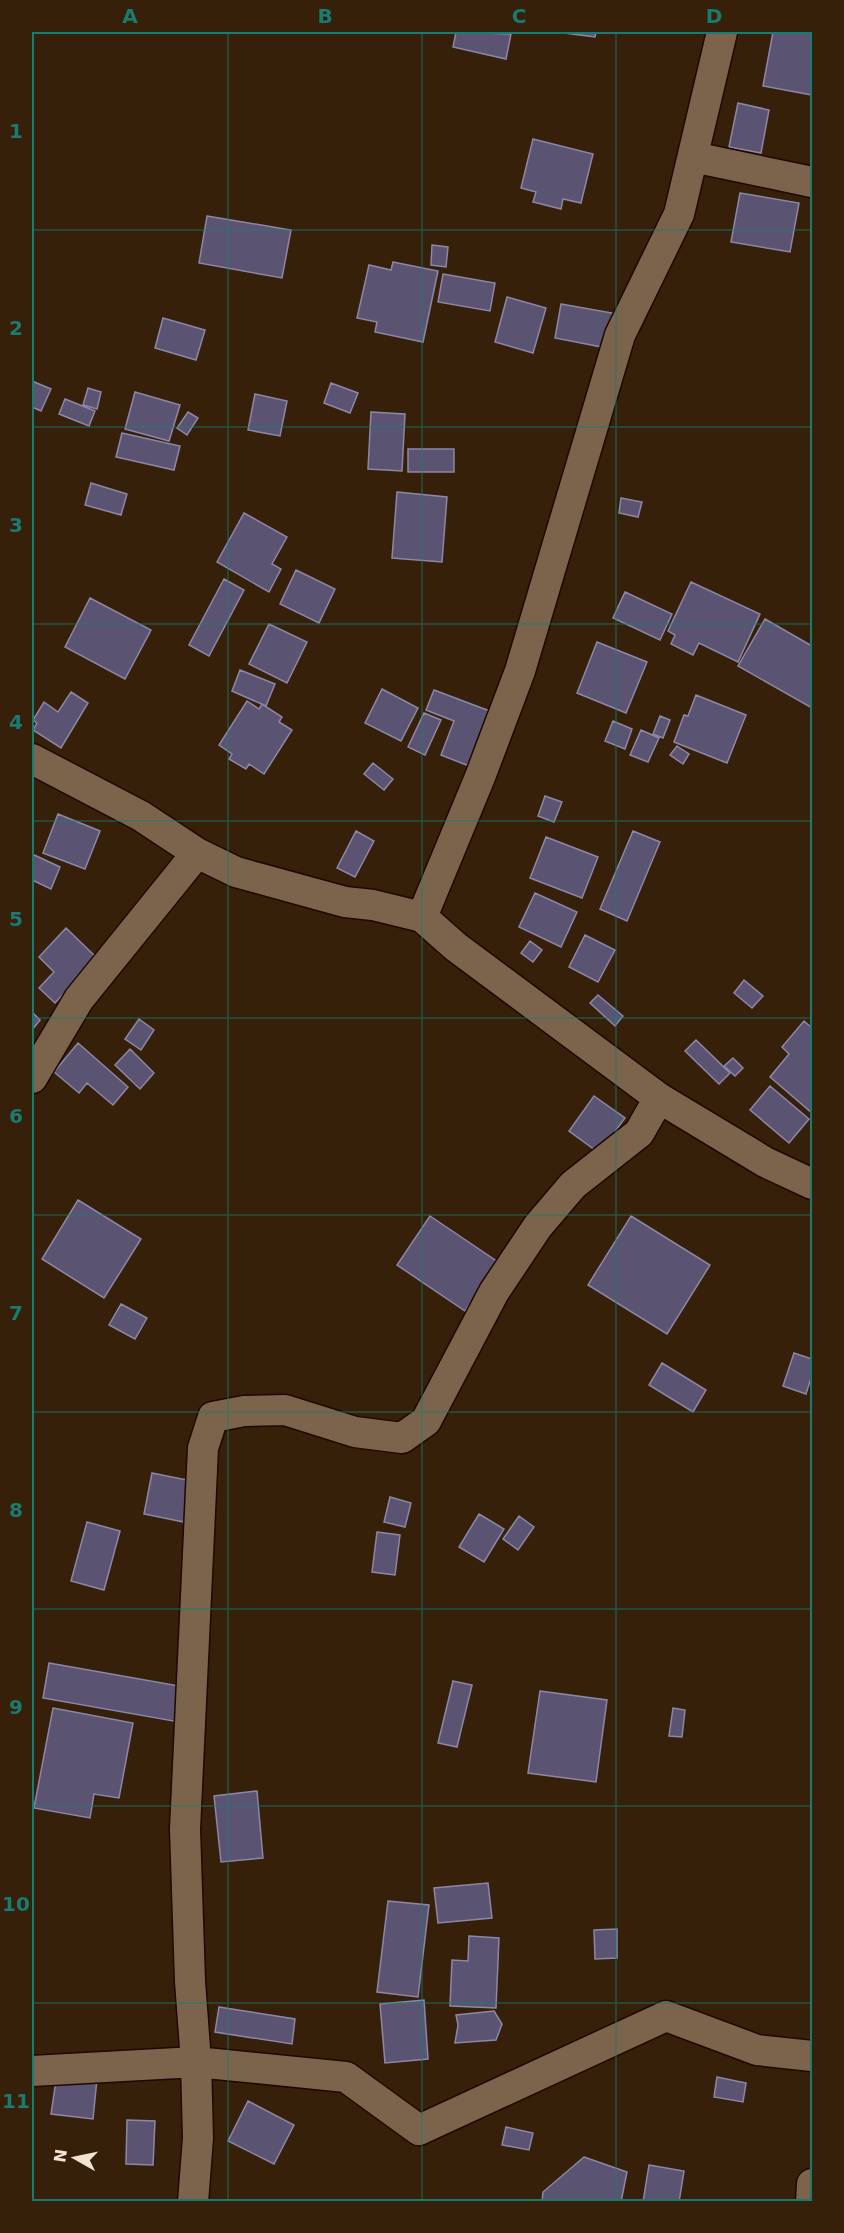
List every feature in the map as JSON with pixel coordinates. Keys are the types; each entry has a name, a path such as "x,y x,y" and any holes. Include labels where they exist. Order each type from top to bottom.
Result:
{"street":[{"path":"422,917 480,777 520,671 620,335 679,214 722,32"},
{"path":"693,157 813,182"},
{"path":"32,759 141,816 197,853 236,872 282,886 422,917 456,947 659,1098 765,1162 813,1184"},
{"path":"32,1078 79,999 197,853"},
{"path":"193,2202 198,2138 185,1829 204,1448 213,1417 244,1411 285,1410 355,1432 402,1438 426,1421 494,1292 538,1226 573,1185 639,1133 659,1098"},
{"path":"32,2071 196,2062 346,2077 419,2130 666,2016 757,2049 813,2055"},
{"path":"811,2202 813,2184"}],"building":[{"path":"456,32 511,34 506,59 453,47"},
{"path":"556,32 596,32 595,37"},
{"path":"773,32 812,32 812,95 763,86"},
{"path":"738,103 769,110 761,153 729,147"},
{"path":"533,139 593,154 581,203 563,199 561,209 533,202 536,192 521,188"},
{"path":"740,193 799,203 790,252 731,242"},
{"path":"207,216 291,230 282,278 199,263"},
{"path":"432,245 448,247 446,267 431,265"},
{"path":"393,262 438,271 423,342 375,332 377,322 357,318 369,265 391,270"},
{"path":"443,274 495,283 490,311 438,302"},
{"path":"507,297 546,308 533,353 495,342"},
{"path":"561,304 618,314 612,349 555,338"},
{"path":"163,318 205,330 196,360 155,348"},
{"path":"32,381 51,389 41,411 32,407"},
{"path":"331,383 358,393 350,413 324,403"},
{"path":"88,388 101,392 97,409 83,405"},
{"path":"135,392 180,405 169,441 125,429"},
{"path":"255,394 287,401 280,436 248,430"},
{"path":"65,399 95,411 89,426 59,414"},
{"path":"188,412 198,418 187,435 177,428"},
{"path":"371,412 405,414 402,471 368,469"},
{"path":"122,433 180,446 174,470 116,457"},
{"path":"408,449 454,449 454,472 408,472"},
{"path":"91,483 127,494 121,515 85,505"},
{"path":"397,492 447,497 442,562 392,558"},
{"path":"621,498 642,502 638,517 619,513"},
{"path":"244,513 287,537 272,564 281,569 269,592 217,562"},
{"path":"296,570 335,589 319,623 280,604"},
{"path":"224,579 244,590 209,656 189,645"},
{"path":"691,582 760,614 738,662 699,643 693,655 671,644 675,635 668,631"},
{"path":"625,592 672,614 660,640 613,618"},
{"path":"90,598 151,630 125,679 65,647"},
{"path":"765,619 812,646 812,708 738,666"},
{"path":"269,624 307,642 287,683 249,664"},
{"path":"597,642 647,662 626,713 577,693"},
{"path":"240,670 275,684 266,706 232,691"},
{"path":"382,689 418,708 401,741 365,723"},
{"path":"434,690 495,713 474,768 441,755 454,721 426,710"},
{"path":"71,692 88,703 61,748 33,730 37,723 33,720 44,702 58,712"},
{"path":"696,695 746,715 727,763 674,742 684,715 688,716"},
{"path":"247,701 259,709 262,704 282,717 279,722 292,730 264,774 249,764 246,769 229,759 232,754 219,745"},
{"path":"424,713 441,720 425,755 408,747"},
{"path":"660,716 670,720 663,738 653,734"},
{"path":"613,721 632,729 625,749 605,741"},
{"path":"641,730 659,738 648,762 630,755"},
{"path":"677,746 689,754 683,764 670,755"},
{"path":"373,763 393,779 384,790 364,774"},
{"path":"545,796 562,802 554,822 538,816"},
{"path":"58,814 100,831 85,869 43,853"},
{"path":"356,831 374,841 355,877 337,868"},
{"path":"633,831 660,842 627,921 600,909"},
{"path":"546,837 598,857 582,898 530,878"},
{"path":"32,854 60,867 51,889 32,880"},
{"path":"535,893 577,912 561,947 519,927"},
{"path":"66,928 97,958 55,1003 39,988 54,972 39,957"},
{"path":"585,935 615,950 598,982 569,967"},
{"path":"530,941 542,950 533,962 521,953"},
{"path":"744,980 763,996 752,1008 734,993"},
{"path":"598,995 623,1016 615,1026 590,1003"},
{"path":"32,1012 40,1020 32,1030"},
{"path":"139,1019 154,1030 141,1050 125,1039"},
{"path":"804,1021 812,1028 812,1113 770,1077 789,1054 782,1047"},
{"path":"696,1040 730,1073 719,1084 685,1051"},
{"path":"78,1043 128,1087 113,1105 87,1083 79,1093 54,1072"},
{"path":"130,1049 154,1073 140,1089 115,1065"},
{"path":"733,1058 743,1068 735,1076 724,1066"},
{"path":"770,1086 809,1119 789,1143 750,1110"},
{"path":"594,1096 625,1118 599,1153 569,1131"},
{"path":"78,1200 141,1239 104,1298 42,1259"},
{"path":"430,1216 498,1262 465,1311 397,1265"},
{"path":"631,1216 710,1265 667,1334 588,1285"},
{"path":"121,1304 147,1318 135,1339 109,1325"},
{"path":"794,1353 812,1359 812,1375 806,1394 783,1386"},
{"path":"662,1363 706,1390 693,1412 649,1385"},
{"path":"152,1473 192,1481 184,1522 144,1514"},
{"path":"390,1497 411,1503 405,1527 384,1522"},
{"path":"479,1514 504,1529 484,1562 459,1547"},
{"path":"519,1516 534,1527 518,1550 503,1539"},
{"path":"87,1522 120,1531 104,1590 71,1581"},
{"path":"377,1532 400,1535 395,1575 372,1572"},
{"path":"49,1663 185,1687 179,1722 43,1698"},
{"path":"453,1681 472,1685 457,1747 438,1743"},
{"path":"540,1691 607,1700 596,1782 528,1773"},
{"path":"53,1708 133,1723 119,1798 94,1794 90,1818 34,1808"},
{"path":"673,1708 685,1710 682,1737 669,1736"},
{"path":"257,1791 263,1858 221,1862 214,1796"},
{"path":"488,1883 492,1918 438,1923 434,1888"},
{"path":"388,1901 429,1905 418,1997 377,1992"},
{"path":"617,1929 617,1958 595,1959 594,1930"},
{"path":"469,1936 499,1938 496,2008 450,2006 452,1960 468,1961"},
{"path":"424,2000 428,2059 385,2063 380,2004"},
{"path":"219,2007 295,2019 292,2044 215,2032"},
{"path":"494,2011 502,2024 496,2040 455,2043 458,2025 456,2015"},
{"path":"57,2074 97,2079 93,2119 51,2114"},
{"path":"717,2077 746,2083 743,2102 714,2097"},
{"path":"248,2101 294,2125 274,2164 228,2141"},
{"path":"127,2120 155,2121 153,2165 126,2164"},
{"path":"506,2127 533,2133 529,2150 502,2145"},
{"path":"584,2157 627,2172 621,2202 542,2202 543,2192"},
{"path":"649,2165 684,2171 679,2202 643,2202"}]}
